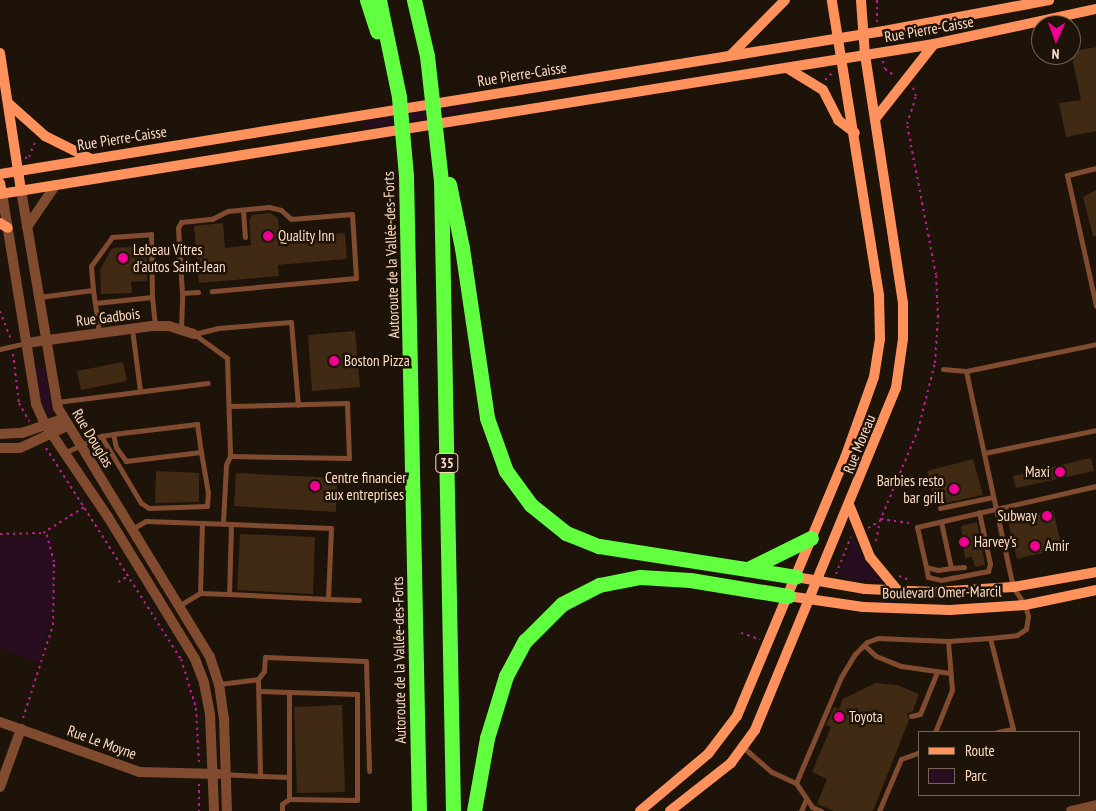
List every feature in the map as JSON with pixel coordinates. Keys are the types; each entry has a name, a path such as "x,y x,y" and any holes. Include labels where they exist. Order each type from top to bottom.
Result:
{"highway":[{"path":"367,0 394,102 408,220"},
{"name":"Autoroute de la Vallée-des-Forts","path":"379,0 399,98 408,220 419,811"},
{"name":"35","path":"414,0 435,114 444,250 453,811"},
{"path":"435,114 462,248 483,404 495,446 514,485 549,521 587,542 624,552 796,577"},
{"path":"748,569 811,538"},
{"path":"474,811 487,738 506,676 524,641 562,604 610,582 651,576 788,596"}],"main road":[{"path":"731,55 746,36 768,20 785,0"},
{"name":"Rue Moreau","path":"640,811 708,754 728,733 769,642 866,404 879,349 879,295 832,0"},
{"name":"Rue Moreau","path":"670,811 716,777 744,748 761,717 850,506 891,403 903,339 902,288 865,56 861,0"},
{"name":"Rue Pierre-Caisse","path":"0,174 838,38 1049,0"},
{"name":"Rue Pierre-Caisse","path":"1,190 55,186 865,56 934,44 1096,9"},
{"path":"876,119 934,44"},
{"name":"Rue Douglas","path":"0,53 21,190"},
{"path":"787,68 823,90 838,120 854,133"},
{"path":"8,102 46,136 91,159"},
{"path":"850,506 870,557 898,591"},
{"name":"Boulevard Omer-Marcil","path":"796,577 898,591 1013,587 1096,572"},
{"name":"Boulevard Omer-Marcil","path":"788,596 918,610 1025,604 1096,590"}],"street":[{"path":"27,227 55,186"},
{"name":"Rue Douglas","path":"1,190 4,226 34,396 45,424 66,452 177,625 195,659 209,703 214,811"},
{"name":"Rue Douglas","path":"21,190 56,402 78,445 205,646 219,684 224,718 227,811"},
{"name":"Rue Gadbois","path":"26,343 155,326 194,334"},
{"path":"0,434 22,433 45,424 65,422"},
{"path":"0,448 20,448 52,433 65,422"},
{"name":"Rue Le Moyne","path":"0,722 22,724 140,772 226,774"},
{"path":"0,787 22,724"},
{"path":"1071,811 1096,805"}],"lane":[{"path":"1096,168 1067,175 1096,306"},
{"path":"181,330 182,293 178,224 243,210 273,208 291,219 352,214 356,278 212,291"},
{"path":"243,210 245,237"},
{"path":"99,332 91,266 112,237 151,234 152,297 155,326"},
{"path":"38,297 94,290"},
{"path":"182,293 198,292"},
{"path":"95,303 152,297"},
{"path":"194,334 218,328 291,322 298,404"},
{"path":"132,328 140,391"},
{"path":"194,334 226,358 230,406 230,456 226,465 223,524"},
{"path":"0,349 26,343"},
{"path":"943,369 966,371 1096,344"},
{"path":"796,783 840,677 864,645 878,638 948,641 1017,635 1026,629 1029,621 1025,604 1013,587 966,371"},
{"path":"56,402 208,383"},
{"path":"230,406 347,403 349,458 230,456"},
{"path":"66,452 101,436 197,424 208,493 206,508 149,508 141,503 101,436"},
{"path":"984,453 1096,430"},
{"path":"113,434 116,447 126,461 201,452"},
{"path":"979,512 990,564 988,571 941,580 928,577 917,527 941,522 979,512 996,508 1096,486"},
{"path":"940,508 993,497"},
{"path":"132,530 146,521 331,528 328,599"},
{"path":"941,522 951,568"},
{"path":"200,593 202,523"},
{"path":"229,594 231,524"},
{"path":"926,567 938,570 964,567"},
{"path":"180,605 200,593 359,600"},
{"path":"990,638 1013,729 1002,731"},
{"path":"935,731 950,696 951,673 948,641"},
{"path":"864,645 885,661 937,672 951,673"},
{"path":"260,776 258,679 264,671 265,658 366,661 369,770"},
{"path":"911,716 920,714 937,672"},
{"path":"219,684 258,679"},
{"path":"259,691 357,694 357,800 289,799 282,804 282,811"},
{"path":"289,692 289,799"},
{"path":"744,748 772,772 796,783 812,807 821,811"},
{"path":"879,811 901,759 918,753"},
{"path":"226,774 289,777"},
{"path":"801,811 806,799"}],"path":[{"path":"875,8 877,0"},
{"path":"883,61 885,69 897,78"},
{"path":"823,82 834,71"},
{"path":"875,547 881,520 927,401 938,332 936,275 907,124 916,94 907,84"},
{"path":"25,158 29,157 36,142"},
{"path":"0,311 12,341"},
{"path":"13,354 19,403 29,422"},
{"path":"46,447 186,672 196,708 198,760"},
{"path":"0,534 46,532 84,507"},
{"path":"865,529 881,520 908,522"},
{"path":"22,724 54,625 54,562 46,532"},
{"path":"835,576 853,535"},
{"name":"Boulevard Omer-Marcil","path":"898,574 912,582"},
{"path":"118,582 128,576"},
{"path":"741,633 769,642"},
{"path":"199,786 199,811"}],"green space":[{"path":"469,105 470,111 365,129 364,121"},
{"path":"44,367 53,413 48,416 39,393 36,368"},
{"path":"0,537 52,537 55,601 39,663 0,649"},
{"path":"854,537 864,560 882,580 880,582 839,577"}],"building":[{"path":"1096,47 1096,131 1066,137 1059,103 1081,100 1074,65 1081,65 1081,50"},
{"path":"1096,190 1096,236 1093,236 1083,197"},
{"path":"270,213 278,218 280,239 345,233 347,259 278,265 279,276 199,283 194,226 223,223 225,248 251,245 249,221 252,215"},
{"path":"147,246 147,281 131,282 132,293 101,294 100,270 112,248"},
{"name":"Boston Pizza","path":"355,331 360,387 312,391 308,335"},
{"path":"123,362 127,381 81,390 77,371"},
{"path":"1091,458 1094,471 1016,488 1013,476"},
{"path":"973,459 983,495 936,505 927,471"},
{"path":"156,471 199,473 199,502 155,503"},
{"path":"236,473 337,478 336,512 234,506"},
{"path":"1053,510 1062,548 1017,559 1008,521"},
{"path":"977,522 985,565 975,567 972,557 965,558 961,526"},
{"path":"240,534 315,537 313,594 237,590"},
{"path":"875,683 897,685 919,694 913,711 907,714 909,720 873,811 834,811 817,804 827,779 812,772 831,727 826,725 834,707 839,709 843,699"},
{"path":"342,705 345,792 297,793 294,707"}],"place":[{"name":"Quality Inn","path":"268,236"},
{"name":"Lebeau Vitres d'autos Saint-Jean","path":"123,258"},
{"name":"Boston Pizza","path":"334,361"},
{"name":"Maxi","path":"1060,472"},
{"name":"Centre financier aux entreprises","path":"315,486"},
{"name":"Barbies resto bar grill","path":"954,489"},
{"name":"Subway","path":"1047,516"},
{"name":"Harvey's","path":"964,542"},
{"name":"Amir","path":"1035,546"},
{"name":"Toyota","path":"839,717"}]}
